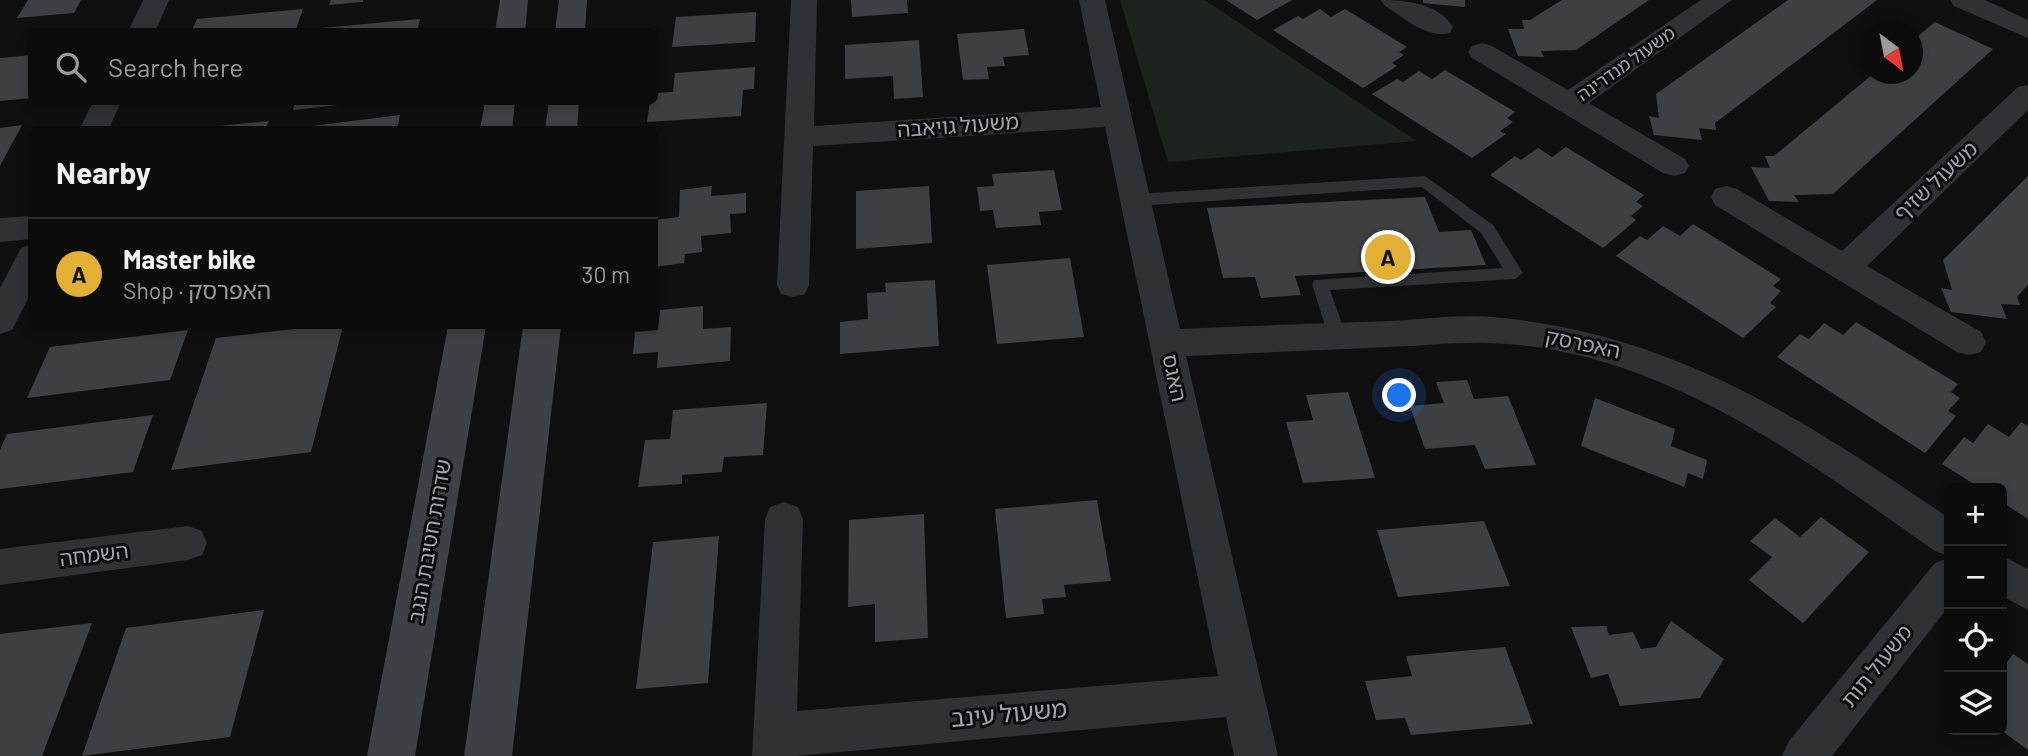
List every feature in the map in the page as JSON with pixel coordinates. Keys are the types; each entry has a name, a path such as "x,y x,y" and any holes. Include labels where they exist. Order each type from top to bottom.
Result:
{"street":[{"path":"143,28 156,0"},
{"path":"510,28 514,0"},
{"path":"570,28 573,0"},
{"path":"793,285 804,0"},
{"name":"האגס","path":"1093,0 1256,756"},
{"path":"1394,0 1440,27"},
{"name":"משעול מנדרינה","path":"1569,103 1718,0"},
{"path":"1963,0 2028,30"},
{"name":"משעול מנדרינה","path":"1482,52 1674,166"},
{"name":"משעול שזיף","path":"1845,267 2028,94"},
{"path":"95,126 106,105"},
{"path":"497,126 500,105"},
{"path":"561,126 564,105"},
{"name":"משעול גויאבה","path":"799,137 1118,116"},
{"path":"1726,197 1969,342"},
{"path":"0,230 28,227"},
{"path":"0,321 28,264"},
{"name":"שדרות חטיבת הנגב","path":"391,756 466,329"},
{"path":"488,756 542,329"},
{"name":"האפרסק","path":"1167,343 1490,330 1558,336 1626,353 1698,381 1755,410 1944,536"},
{"name":"משעול עינב","path":"783,519 775,745 1243,695"},
{"name":"השמחה","path":"0,567 188,543"},
{"path":"2007,577 2028,592"},
{"name":"משעול תות","path":"1804,756 1944,582"}],"lane":[{"path":"1136,200 1425,181 1487,229 1515,273 1320,284 1337,335"}],"shaded area":[{"path":"1120,0 1205,0 1417,141 1168,162"}],"building":[{"path":"28,0 81,0 74,13 17,18"},
{"path":"331,0 363,0 363,2 329,5"},
{"path":"851,0 907,0 908,13 852,17"},
{"path":"1226,0 1292,0 1257,20"},
{"path":"1423,0 1465,0 1465,7 1423,3"},
{"path":"1562,0 1649,0 1576,50 1541,51 1544,57 1518,56 1508,29 1524,29 1522,20 1530,20"},
{"path":"1788,0 1877,0 1715,123 1716,130 1699,128 1702,140 1654,135 1649,116 1659,118 1656,94"},
{"path":"303,9 296,28 193,28 197,19"},
{"path":"1320,9 1331,17 1345,9 1407,47 1399,52 1404,55 1392,63 1397,66 1363,88 1273,30 1298,16 1303,19"},
{"path":"756,12 755,42 672,47 676,17"},
{"path":"420,19 418,28 321,28"},
{"path":"1935,22 1993,49 1833,194 1794,195 1799,202 1769,201 1751,167 1770,168 1765,156 1774,156 1861,84 1923,84 1923,32"},
{"path":"1024,29 1029,55 1003,57 1005,66 987,67 989,79 963,80 957,34"},
{"path":"919,40 923,97 894,99 893,76 845,79 845,45"},
{"path":"28,55 28,98 0,101 0,58"},
{"path":"755,67 754,89 743,90 741,116 647,122 650,105 658,105 658,93 673,92 675,73"},
{"path":"1445,70 1515,112 1507,118 1513,122 1500,131 1506,134 1472,158 1372,94 1397,79 1403,82 1419,71 1432,79"},
{"path":"294,105 339,105 293,110"},
{"path":"400,115 398,126 312,126"},
{"path":"269,121 267,126 219,126"},
{"path":"22,125 0,166 0,128"},
{"path":"1566,147 1644,195 1636,202 1643,206 1631,216 1636,220 1603,248 1490,175 1515,156 1521,160 1538,148 1552,157"},
{"path":"1054,170 1062,210 1039,212 1041,225 996,228 993,210 980,211 977,187 994,186 992,174"},
{"path":"2028,176 2028,285 2017,297 2020,305 2001,304 2007,319 1951,312 1941,288 1952,290 1943,260"},
{"path":"712,186 711,196 746,193 746,213 730,214 731,233 701,236 702,252 685,254 684,263 658,266 658,220 679,217 680,190"},
{"path":"929,186 932,243 856,249 856,191"},
{"path":"1425,197 1439,232 1471,230 1486,265 1295,276 1301,295 1261,298 1255,277 1223,278 1207,208"},
{"path":"1693,224 1781,279 1773,286 1781,291 1770,303 1776,307 1743,338 1616,256 1640,236 1647,240 1663,226 1680,236"},
{"path":"1070,258 1084,337 997,344 987,265"},
{"path":"935,280 939,346 840,354 840,322 868,319 867,293 886,292 885,283"},
{"path":"703,306 703,329 731,327 730,361 657,368 658,352 633,354 635,332 658,330 660,310"},
{"path":"1856,322 1958,384 1951,392 1960,398 1948,411 1956,416 1925,453 1777,357 1800,334 1809,339 1824,323 1843,335"},
{"path":"294,329 342,329 311,452 171,470 216,338"},
{"path":"188,330 170,380 27,398 50,347"},
{"path":"1467,380 1474,399 1508,396 1536,465 1485,469 1475,445 1425,449 1410,406 1444,403 1436,382"},
{"path":"1348,392 1375,478 1303,483 1286,422 1313,420 1306,395"},
{"path":"1595,398 1675,429 1671,446 1707,460 1703,479 1688,473 1684,487 1581,446"},
{"path":"767,403 763,455 724,457 722,472 682,475 682,484 638,487 645,440 670,439 673,410"},
{"path":"153,415 133,472 0,489 0,450 7,434"},
{"path":"2021,422 2028,426 2028,519 2007,505 2007,483 1972,483 1942,464 1964,437 1973,443 1988,424 2009,437"},
{"path":"1097,500 1111,581 1064,585 1066,597 1042,599 1044,614 1006,618 995,509"},
{"path":"924,514 928,638 875,642 875,604 848,607 849,520"},
{"path":"1821,517 1869,552 1803,623 1749,580 1772,557 1750,541 1775,518 1800,537"},
{"path":"1484,521 1510,586 1398,597 1377,530"},
{"path":"719,536 708,683 636,689 653,542"},
{"path":"264,610 230,737 82,756 126,628"},
{"path":"1671,621 1724,659 1700,698 1620,706 1608,674 1591,678 1571,627 1606,626 1609,635 1633,632 1641,649 1656,647"},
{"path":"92,623 42,756 0,756 0,634"},
{"path":"1505,647 1533,724 1411,735 1405,718 1376,720 1365,681 1412,676 1406,656"},
{"path":"2013,654 2028,664 2028,750 2007,735 2007,662"}],"place":[{"name":"Master bike","path":"1388,257"}]}
